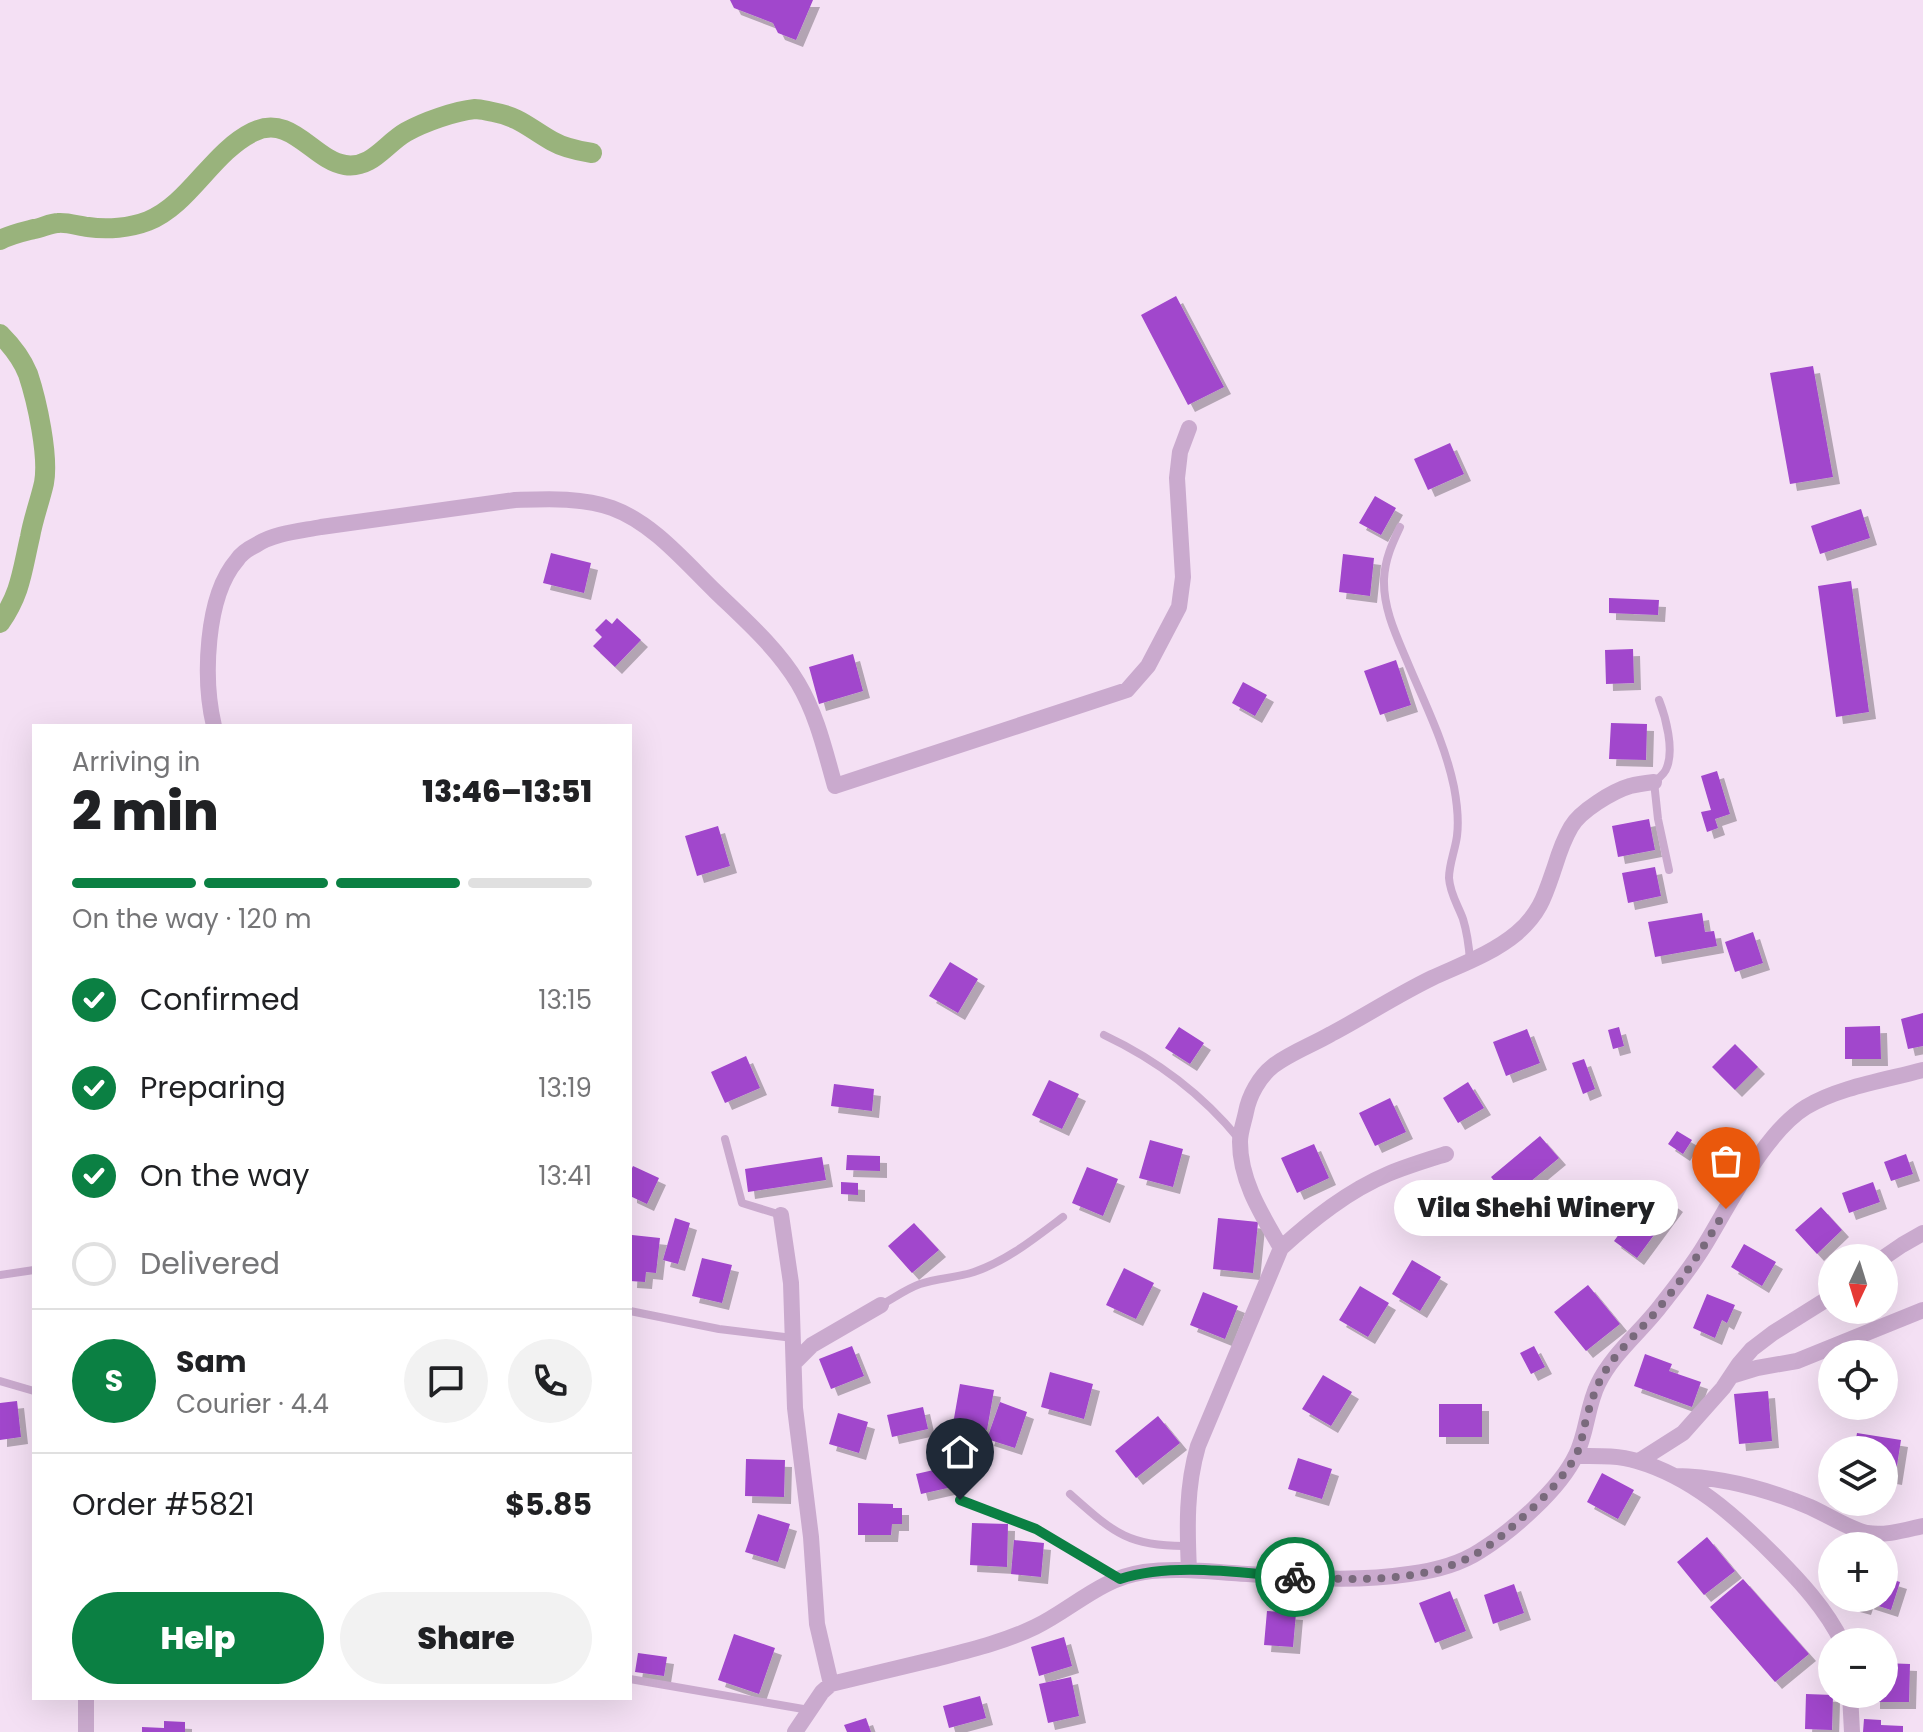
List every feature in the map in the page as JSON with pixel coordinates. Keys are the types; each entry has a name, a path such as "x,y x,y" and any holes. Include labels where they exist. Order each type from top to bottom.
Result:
{"street":[{"path":"214,724 208,664 209,636 216,601 237,559 259,543 321,527 515,500 579,501 611,508 640,522 670,547 770,645 797,681 813,713 835,786 1127,690 1148,666 1179,607 1183,577 1177,478 1180,452 1189,428"},
{"path":"1281,1248 1250,1191 1243,1166 1240,1140 1248,1103 1258,1083 1271,1067 1400,994 1470,962 1510,939 1539,909 1572,824 1612,794 1628,786 1654,782"},
{"path":"795,1732 831,1684 980,1648 1036,1627 1104,1584 1142,1572 1189,1570 1367,1579 1424,1572 1477,1553 1505,1534 1554,1486 1576,1456 1597,1385 1610,1364 1686,1272 1781,1128 1804,1108 1820,1100 1923,1070"},
{"path":"1189,1570 1189,1487 1198,1446 1281,1248 1307,1224 1358,1189 1386,1174 1446,1154"},
{"path":"781,1215 790,1272 795,1408 811,1537 817,1624 831,1684"},
{"path":"1898,1248 1923,1233"},
{"path":"794,1363 812,1345 881,1305"},
{"path":"1639,1461 1683,1433 1752,1349 1818,1305"},
{"path":"1731,1376 1797,1361 1923,1310"},
{"path":"1576,1456 1618,1456 1639,1461 1700,1490 1743,1524 1786,1567 1835,1628"},
{"path":"1675,1476 1702,1476 1760,1489 1865,1533 1887,1533 1923,1526"},
{"path":"86,1700 86,1732"},
{"path":"1851,1708 1852,1732"}],"lane":[{"path":"1400,527 1386,556 1385,603 1444,750 1454,788 1457,838 1449,879 1451,892 1463,917 1470,962"},
{"path":"1659,700 1668,731 1668,766 1654,782 1669,870"},
{"path":"1104,1035 1168,1072 1211,1107 1240,1140"},
{"path":"725,1139 742,1203 781,1215"},
{"path":"881,1305 917,1285 973,1272 1001,1260 1063,1217"},
{"path":"0,1275 32,1270"},
{"path":"632,1311 719,1329 794,1338"},
{"path":"0,1381 32,1390"},
{"path":"1070,1494 1123,1536 1146,1544 1188,1546"},
{"path":"960,1500 1036,1529 1120,1579"},
{"path":"632,1679 809,1710"}],"building":[{"path":"730,0 813,0 796,40 778,33 773,23 734,8"},
{"path":"1176,296 1224,387 1188,405 1141,315"},
{"path":"1813,366 1833,477 1790,484 1770,373"},
{"path":"1450,443 1464,474 1428,490 1414,459"},
{"path":"1375,496 1396,508 1381,535 1359,523"},
{"path":"1861,509 1870,538 1820,554 1811,526"},
{"path":"551,553 591,563 584,593 543,583"},
{"path":"1343,554 1374,558 1370,596 1339,592"},
{"path":"1851,581 1869,712 1836,717 1818,586"},
{"path":"1609,598 1659,600 1658,615 1609,613"},
{"path":"617,618 641,640 615,667 593,646 602,637 595,630 606,619 612,624"},
{"path":"1633,649 1634,683 1606,684 1605,650"},
{"path":"853,654 863,691 819,704 809,667"},
{"path":"1396,660 1411,705 1380,715 1364,671"},
{"path":"1243,682 1267,695 1255,716 1232,703"},
{"path":"1611,723 1647,724 1646,760 1609,759"},
{"path":"1717,771 1730,814 1715,819 1718,828 1707,832 1701,812 1711,810 1701,776"},
{"path":"1649,819 1655,850 1618,857 1612,826"},
{"path":"718,826 730,866 697,876 685,836"},
{"path":"1655,867 1661,896 1628,903 1622,873"},
{"path":"1702,913 1705,932 1714,931 1717,946 1655,957 1648,922"},
{"path":"1753,932 1763,963 1735,972 1725,942"},
{"path":"950,962 978,979 958,1013 929,996"},
{"path":"1923,1013 1923,1046 1908,1049 1901,1019"},
{"path":"1880,1026 1881,1059 1845,1059 1845,1027"},
{"path":"1179,1027 1204,1043 1190,1064 1165,1048"},
{"path":"1619,1027 1624,1046 1613,1049 1608,1030"},
{"path":"1527,1029 1540,1063 1506,1076 1493,1042"},
{"path":"1735,1044 1758,1067 1735,1090 1712,1067"},
{"path":"746,1056 760,1088 725,1103 711,1072"},
{"path":"1584,1059 1595,1089 1583,1094 1572,1063"},
{"path":"1049,1080 1079,1094 1062,1129 1032,1115"},
{"path":"1468,1082 1484,1108 1458,1123 1443,1098"},
{"path":"834,1084 874,1089 872,1111 831,1106"},
{"path":"1390,1098 1406,1132 1375,1146 1359,1113"},
{"path":"1677,1131 1692,1140 1683,1154 1668,1144"},
{"path":"1540,1136 1559,1158 1530,1182 1542,1196 1521,1214 1491,1177"},
{"path":"1150,1140 1183,1149 1173,1187 1139,1178"},
{"path":"1314,1144 1329,1178 1297,1193 1281,1158"},
{"path":"1906,1154 1913,1174 1891,1181 1884,1162"},
{"path":"847,1155 880,1156 880,1171 846,1170"},
{"path":"822,1157 826,1180 748,1192 745,1169"},
{"path":"1087,1167 1118,1179 1103,1216 1072,1203"},
{"path":"632,1168 659,1178 647,1204 632,1197"},
{"path":"841,1182 858,1183 858,1195 841,1194"},
{"path":"1873,1182 1880,1202 1849,1213 1842,1193"},
{"path":"1653,1188 1676,1205 1637,1258 1614,1241"},
{"path":"1821,1207 1842,1230 1827,1244 1818,1244 1817,1254 1795,1230"},
{"path":"675,1218 690,1223 678,1264 663,1260"},
{"path":"1218,1218 1258,1222 1253,1273 1213,1269"},
{"path":"914,1223 939,1250 912,1273 888,1246"},
{"path":"632,1235 660,1238 656,1273 646,1272 645,1282 632,1281"},
{"path":"1744,1244 1776,1262 1762,1286 1731,1267"},
{"path":"702,1258 732,1265 722,1303 692,1296"},
{"path":"1412,1260 1441,1277 1420,1311 1392,1294"},
{"path":"1124,1268 1154,1283 1136,1319 1106,1305"},
{"path":"1588,1285 1620,1324 1586,1351 1554,1312"},
{"path":"1360,1286 1389,1303 1368,1337 1339,1320"},
{"path":"1203,1292 1238,1306 1225,1339 1190,1325"},
{"path":"1707,1294 1735,1305 1727,1323 1722,1320 1715,1338 1693,1328"},
{"path":"852,1346 864,1376 831,1389 819,1359"},
{"path":"1534,1346 1545,1367 1531,1374 1520,1353"},
{"path":"1645,1354 1672,1364 1669,1371 1701,1382 1692,1407 1634,1386"},
{"path":"1050,1372 1093,1384 1084,1419 1041,1407"},
{"path":"1323,1375 1352,1392 1331,1426 1302,1409"},
{"path":"960,1384 994,1390 987,1430 953,1424"},
{"path":"1768,1391 1772,1441 1739,1444 1734,1394"},
{"path":"17,1401 21,1437 0,1440 0,1403"},
{"path":"1000,1402 1027,1412 1015,1448 987,1439"},
{"path":"1439,1404 1482,1404 1482,1437 1439,1437"},
{"path":"923,1407 928,1429 892,1437 887,1415"},
{"path":"838,1413 868,1422 859,1453 829,1444"},
{"path":"1158,1416 1180,1443 1136,1478 1115,1451"},
{"path":"1298,1458 1332,1469 1322,1499 1288,1489"},
{"path":"746,1459 785,1460 784,1497 745,1496"},
{"path":"947,1467 952,1487 921,1494 916,1474"},
{"path":"1602,1473 1634,1490 1618,1519 1587,1502"},
{"path":"858,1503 893,1504 893,1508 902,1508 902,1524 892,1524 891,1535 858,1535"},
{"path":"758,1514 790,1524 778,1562 745,1552"},
{"path":"972,1523 1008,1524 1007,1567 970,1565"},
{"path":"1707,1537 1735,1571 1704,1595 1677,1562"},
{"path":"1014,1540 1044,1543 1041,1577 1011,1574"},
{"path":"1743,1579 1809,1654 1775,1682 1710,1607"},
{"path":"1514,1584 1524,1613 1493,1624 1484,1595"},
{"path":"1450,1591 1466,1631 1435,1643 1419,1603"},
{"path":"1267,1611 1296,1613 1293,1647 1264,1645"},
{"path":"734,1634 775,1648 759,1694 718,1680"},
{"path":"1064,1637 1072,1666 1039,1676 1031,1647"},
{"path":"638,1653 667,1657 664,1676 635,1672"},
{"path":"1898,1664 1910,1664 1909,1702 1898,1702"},
{"path":"1071,1677 1079,1716 1048,1723 1039,1684"},
{"path":"1806,1694 1818,1694 1818,1708 1833,1708 1832,1730 1805,1729"},
{"path":"980,1696 986,1718 949,1728 943,1706"},
{"path":"866,1718 871,1732 847,1732 844,1725"},
{"path":"1864,1719 1881,1720 1881,1725 1903,1726 1903,1732 1863,1732"},
{"path":"164,1721 185,1722 185,1732 142,1732 142,1727 164,1728"}],"waterway":[{"path":"0,240 55,223 111,228 148,221 176,203 238,141 267,128 279,128 290,133 333,161 355,165 371,159 413,128 477,109 510,117 557,143 592,153"},
{"path":"0,334 16,352 28,374 45,458 44,483 20,582 0,623"}],"way so far":[{"path":"1295,1577 1381,1578 1424,1572 1477,1553 1505,1534 1566,1471 1576,1456 1597,1385 1610,1364 1659,1308 1704,1247 1726,1209"}],"place":[{"name":"Vila Shehi Winery","path":"1726,1209"}],"route":[{"path":"960,1500 1036,1529 1120,1579 1142,1572 1189,1570 1295,1577"}]}
